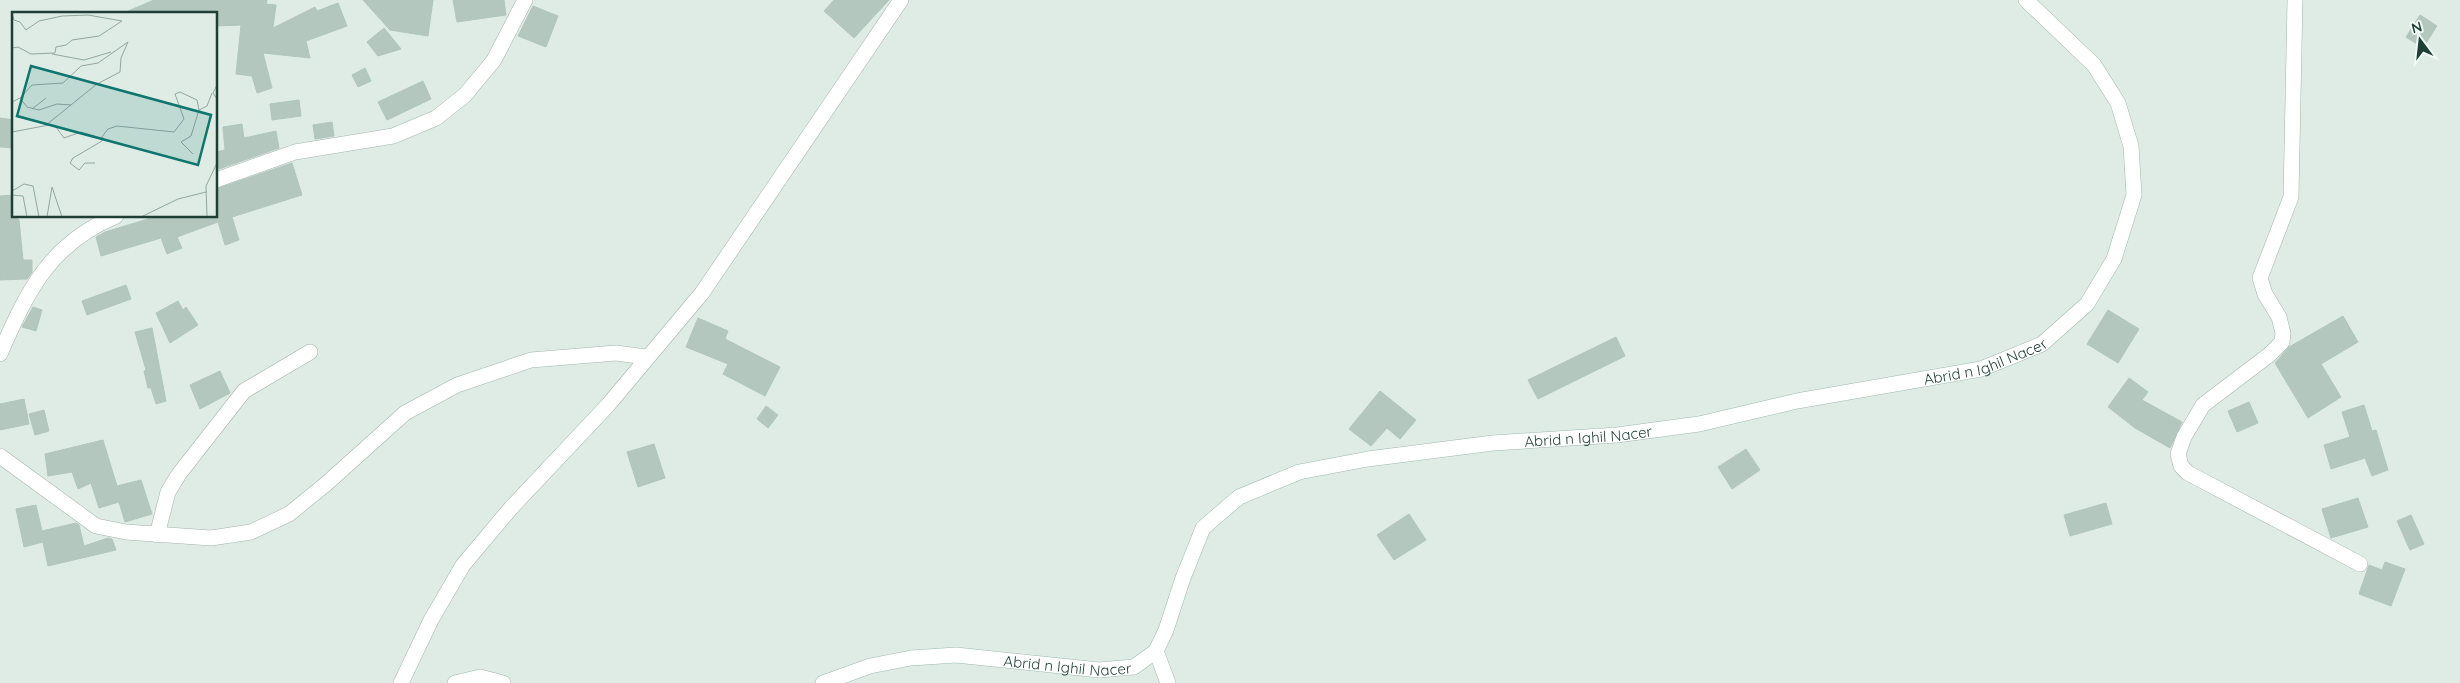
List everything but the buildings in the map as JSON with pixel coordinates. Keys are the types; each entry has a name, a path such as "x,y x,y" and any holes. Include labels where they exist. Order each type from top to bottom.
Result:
{"street":[{"path":"218,179 295,152 393,136 436,118 465,95 494,60 525,0"},
{"path":"400,683 431,620 463,565 511,508 608,405 646,357 702,293 901,0"},
{"name":"Abrid n Ighil Nacer","path":"823,683 870,666 912,658 956,656 1099,670 1134,667 1156,651 1166,630 1183,578 1203,528 1239,497 1299,472 1368,459 1493,443 1617,435 1699,424 1797,401 1981,368 2042,344 2087,304 2114,259 2134,195 2131,146 2118,103 2094,64 2026,0"},
{"path":"2295,0 2291,197 2260,278 2265,294 2279,317 2283,333 2282,342 2269,355 2203,405 2184,437 2178,454 2181,466 2188,473 2360,564"},
{"path":"0,354 41,272 61,250 80,235 112,218"},
{"path":"157,535 168,492 179,474 244,391 310,352"},
{"path":"0,456 96,526 157,535 211,538 252,532 289,514 326,484 405,413 457,385 531,360 616,353 646,357"},
{"path":"1156,651 1168,683"},
{"path":"455,683 480,677 503,683"}]}
